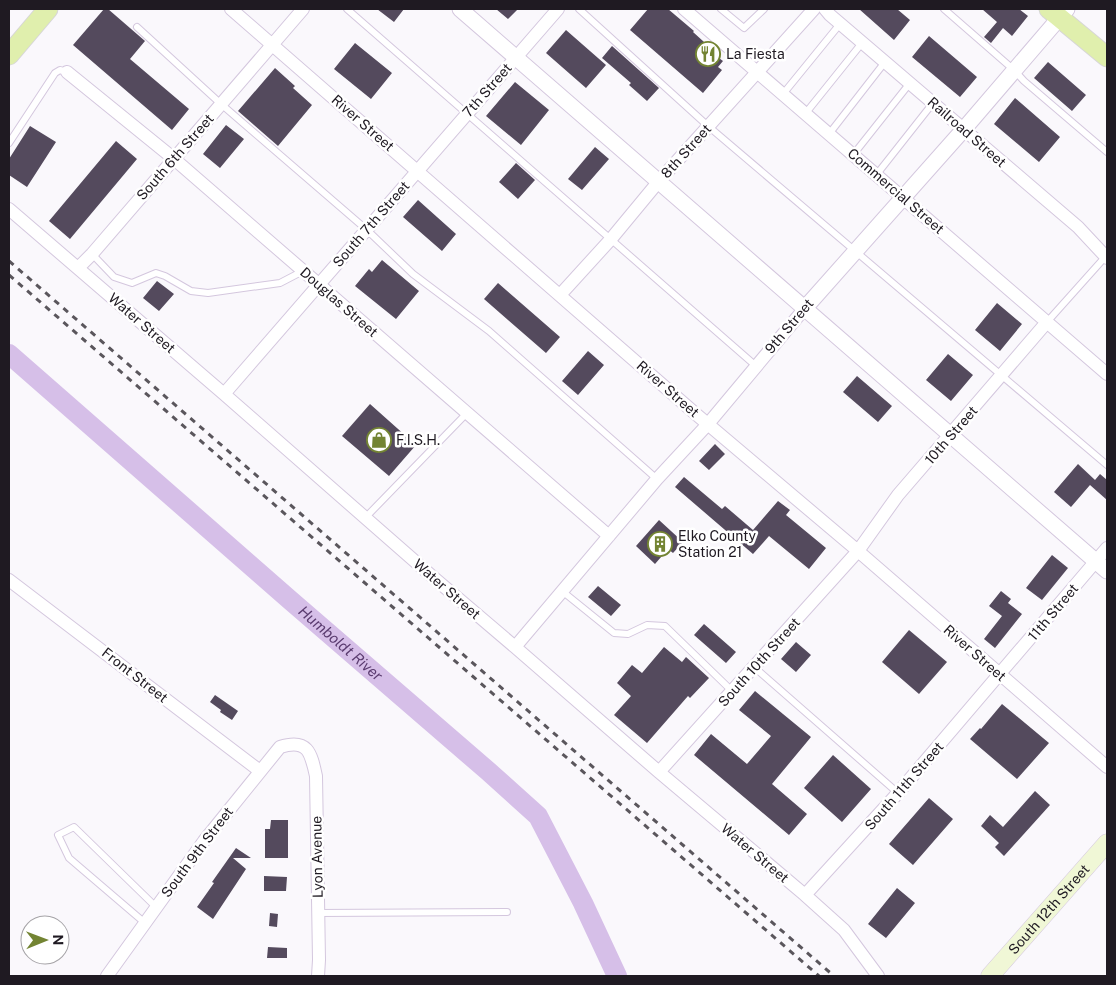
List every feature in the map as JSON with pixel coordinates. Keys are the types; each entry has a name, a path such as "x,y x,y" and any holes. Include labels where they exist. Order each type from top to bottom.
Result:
{"main road":[{"path":"9,55 48,9"},
{"path":"1058,12 1107,57"},
{"name":"South 12th Street","path":"990,976 1107,843"}],"street":[{"name":"River Street","path":"231,9 708,424 1107,767"},
{"name":"South 6th Street","path":"78,268 303,9"},
{"path":"460,9 1102,566"},
{"name":"7th Street","path":"417,171 558,9"},
{"name":"Commercial Street","path":"684,9 1107,374"},
{"name":"8th Street","path":"560,295 708,126 814,9"},
{"name":"Railroad Street","path":"825,9 840,24 1078,227 1106,257"},
{"name":"9th Street","path":"515,647 658,478 708,424 804,308 964,129 1014,70 1058,12"},
{"name":"Douglas Street","path":"67,72 173,158 609,536"},
{"name":"South 7th Street","path":"224,394 417,171"},
{"name":"Water Street","path":"9,209 658,772 805,895 844,930 878,976"},
{"name":"10th Street","path":"858,551 898,496 1047,322"},
{"name":"11th Street","path":"1000,675 1102,566 1107,548"},
{"name":"South 10th Street","path":"658,772 858,551"},
{"name":"Front Street","path":"9,580 260,771"},
{"name":"South 11th Street","path":"805,895 898,793 1000,675"},
{"name":"South 9th Street","path":"108,976 204,841 260,771 280,747 292,743 299,745"},
{"name":"Lyon Avenue","path":"299,745 308,751 312,757 316,776 318,976"}],"lane":[{"path":"347,9 756,366"},
{"path":"579,9 708,126 1107,465"},
{"path":"721,9 744,28 764,9"},
{"path":"944,9 1107,152"},
{"path":"782,95 840,24"},
{"path":"136,27 221,104 367,230 413,274 489,331 658,478"},
{"path":"805,114 862,42"},
{"path":"829,134 885,62"},
{"path":"9,143 55,73 60,70 67,72"},
{"path":"853,154 910,83"},
{"path":"877,174 933,103"},
{"path":"92,254 114,277 132,283 156,273 191,291 208,293 280,282 303,271"},
{"path":"1047,322 1106,257"},
{"path":"365,518 468,413"},
{"path":"562,591 614,633 628,634 647,625 665,626 732,691"},
{"path":"754,667 898,793"},
{"path":"145,923 69,858 58,835 74,827 156,906"},
{"path":"317,913 507,912"}],"building":[{"path":"104,9 108,9 145,41 130,59 189,109 172,130 73,45"},
{"path":"377,9 404,9 394,22"},
{"path":"496,9 518,9 508,19"},
{"path":"648,9 668,9 694,31 714,51 712,53 723,61 718,67 722,70 703,93 630,30"},
{"path":"859,9 897,9 910,20 894,40"},
{"path":"982,9 1019,9 1028,16 1012,36 1003,28 991,43 984,37 997,22"},
{"path":"566,30 606,65 586,88 546,53"},
{"path":"929,36 977,77 960,97 912,57"},
{"path":"355,43 392,73 371,99 334,69"},
{"path":"612,46 659,88 647,101 629,85 631,83 602,58"},
{"path":"1048,62 1086,95 1072,111 1034,78"},
{"path":"275,68 312,105 278,146 238,111"},
{"path":"515,82 549,110 521,145 486,116"},
{"path":"1015,98 1060,137 1039,162 994,124"},
{"path":"226,125 244,139 220,168 203,154"},
{"path":"30,126 56,142 27,187 9,175 9,159"},
{"path":"116,141 137,159 70,239 49,221"},
{"path":"595,147 609,159 582,190 568,179"},
{"path":"516,163 535,180 518,199 499,182"},
{"path":"418,200 456,234 442,251 403,217"},
{"path":"382,260 419,291 396,319 355,286 369,269 372,272"},
{"path":"157,281 174,294 159,311 143,298"},
{"path":"498,283 560,337 546,353 484,299"},
{"path":"997,303 1022,324 1000,351 975,330"},
{"path":"588,351 604,365 578,395 562,381"},
{"path":"948,354 973,375 951,401 926,380"},
{"path":"857,376 892,406 878,422 843,392"},
{"name":"F.I.S.H.","path":"370,404 416,445 389,476 342,436"},
{"path":"715,444 725,454 709,470 699,461"},
{"path":"1078,464 1095,480 1100,474 1107,480 1107,500 1090,485 1071,507 1054,492"},
{"path":"684,477 722,509 725,506 753,530 778,501 790,510 786,515 826,548 809,569 769,536 753,554 675,487"},
{"name":"Elko County Station 21","path":"659,520 683,542 673,553 668,549 655,564 636,546"},
{"path":"1052,555 1068,568 1042,600 1026,588"},
{"path":"598,586 621,605 611,616 588,597"},
{"path":"1001,591 1011,599 1008,603 1022,614 995,648 984,639 1002,616 989,606"},
{"path":"704,624 736,652 726,663 694,635"},
{"path":"909,630 947,662 919,694 882,662"},
{"path":"796,642 811,655 796,672 781,659"},
{"path":"664,647 682,662 686,657 709,678 690,698 688,696 647,743 614,715 631,696 617,683 632,665 642,673"},
{"path":"755,691 811,737 772,784 807,814 789,835 694,755 711,734 747,764 771,736 739,710"},
{"path":"215,695 238,711 232,720 210,702"},
{"path":"1002,704 1049,743 1017,779 970,739"},
{"path":"833,755 871,789 842,822 804,788"},
{"path":"1035,791 1050,805 1004,856 995,847 999,843 981,826 990,815 1003,827"},
{"path":"929,798 953,819 913,865 889,844"},
{"path":"271,820 288,820 288,858 265,858 265,829 270,829"},
{"path":"236,848 251,858 233,858 246,869 213,919 197,907"},
{"path":"264,876 287,877 286,891 264,891"},
{"path":"897,888 915,903 886,938 868,924"},
{"path":"270,913 278,914 277,927 269,926"},
{"path":"268,947 287,948 287,958 267,958"}],"waterway":[{"name":"Humboldt River","path":"9,354 538,816 583,903 617,976"}],"railway":[{"path":"9,261 834,976"},
{"path":"9,275 819,976"}],"place":[{"name":"La Fiesta","path":"708,54"},
{"name":"F.I.S.H.","path":"379,440"},
{"name":"Elko County Station 21","path":"660,544"}]}
